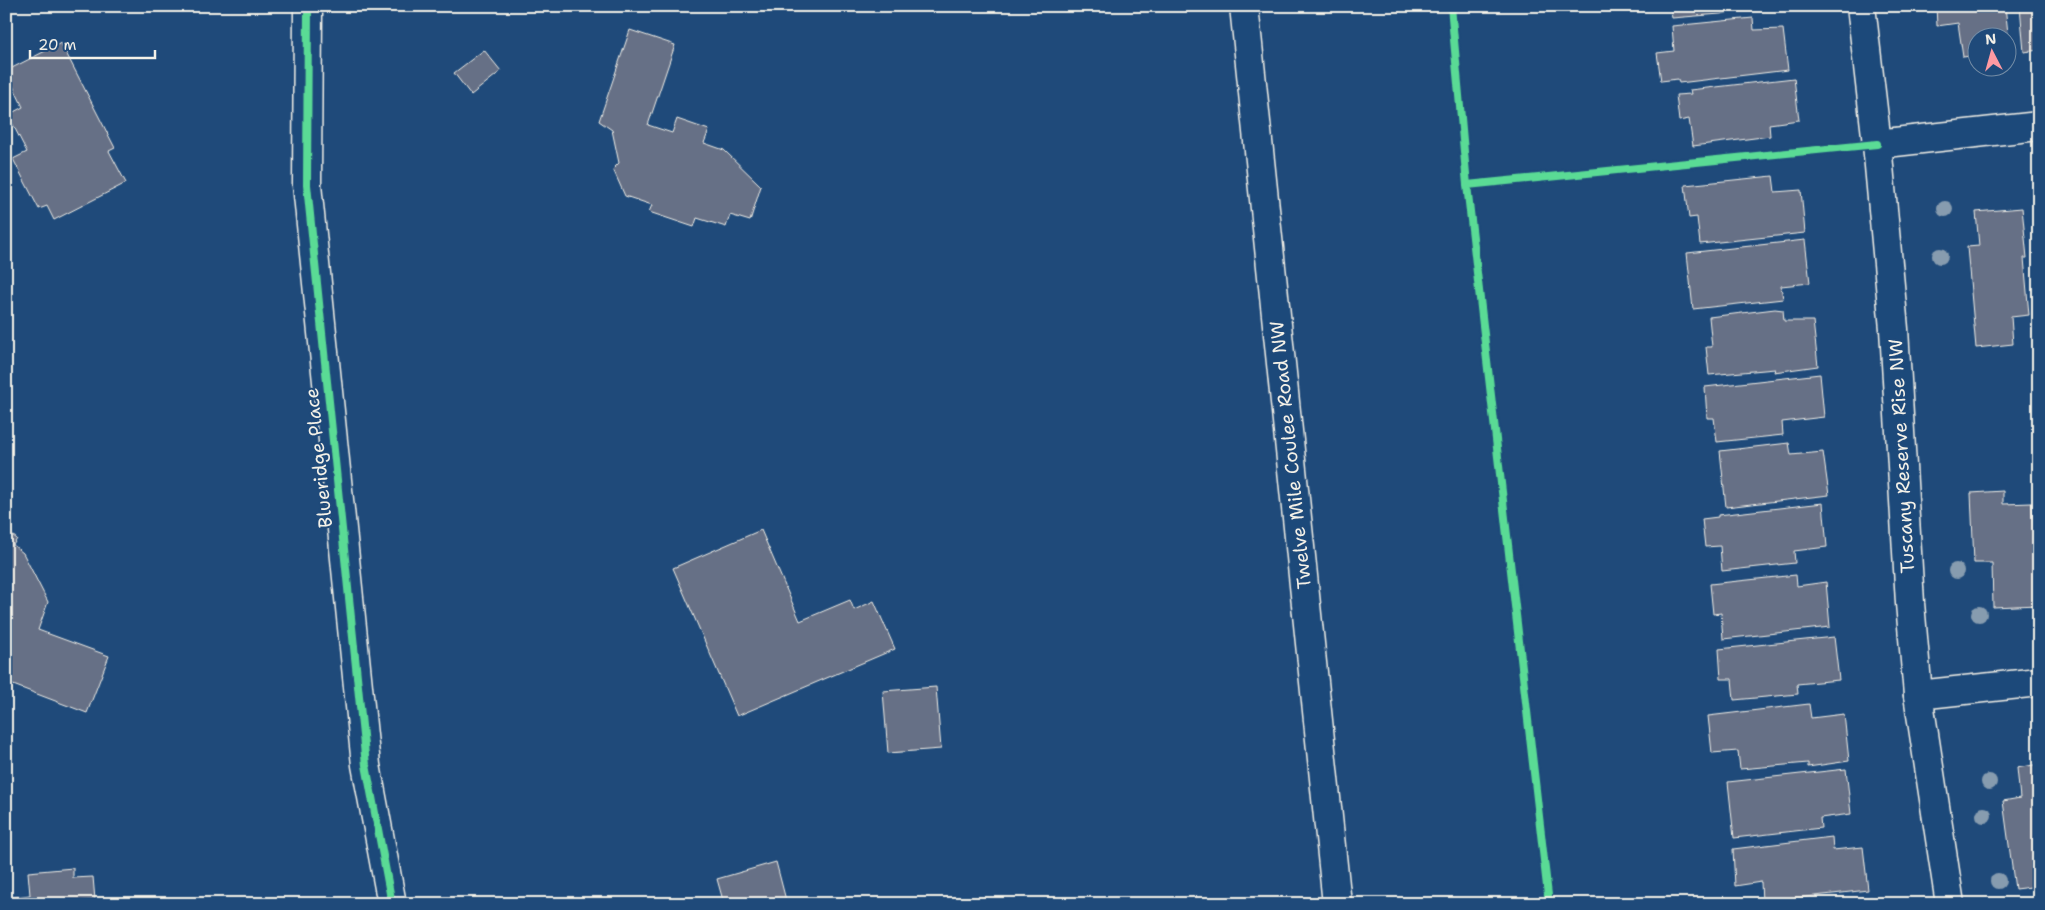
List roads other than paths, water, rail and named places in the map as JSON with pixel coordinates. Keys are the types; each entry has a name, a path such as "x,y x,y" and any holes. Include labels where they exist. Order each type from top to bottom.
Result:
{"street":[{"name":"Blueridge Place","path":"308,6 307,185 366,765 392,904"},
{"name":"Twelve Mile Coulee Road NW","path":"1244,6 1337,904"},
{"name":"Tuscany Reserve Rise NW","path":"1861,6 1877,144 1894,329 1910,603 1918,695 1950,904"},
{"path":"1877,144 2039,126"},
{"path":"1918,695 2039,682"}]}
